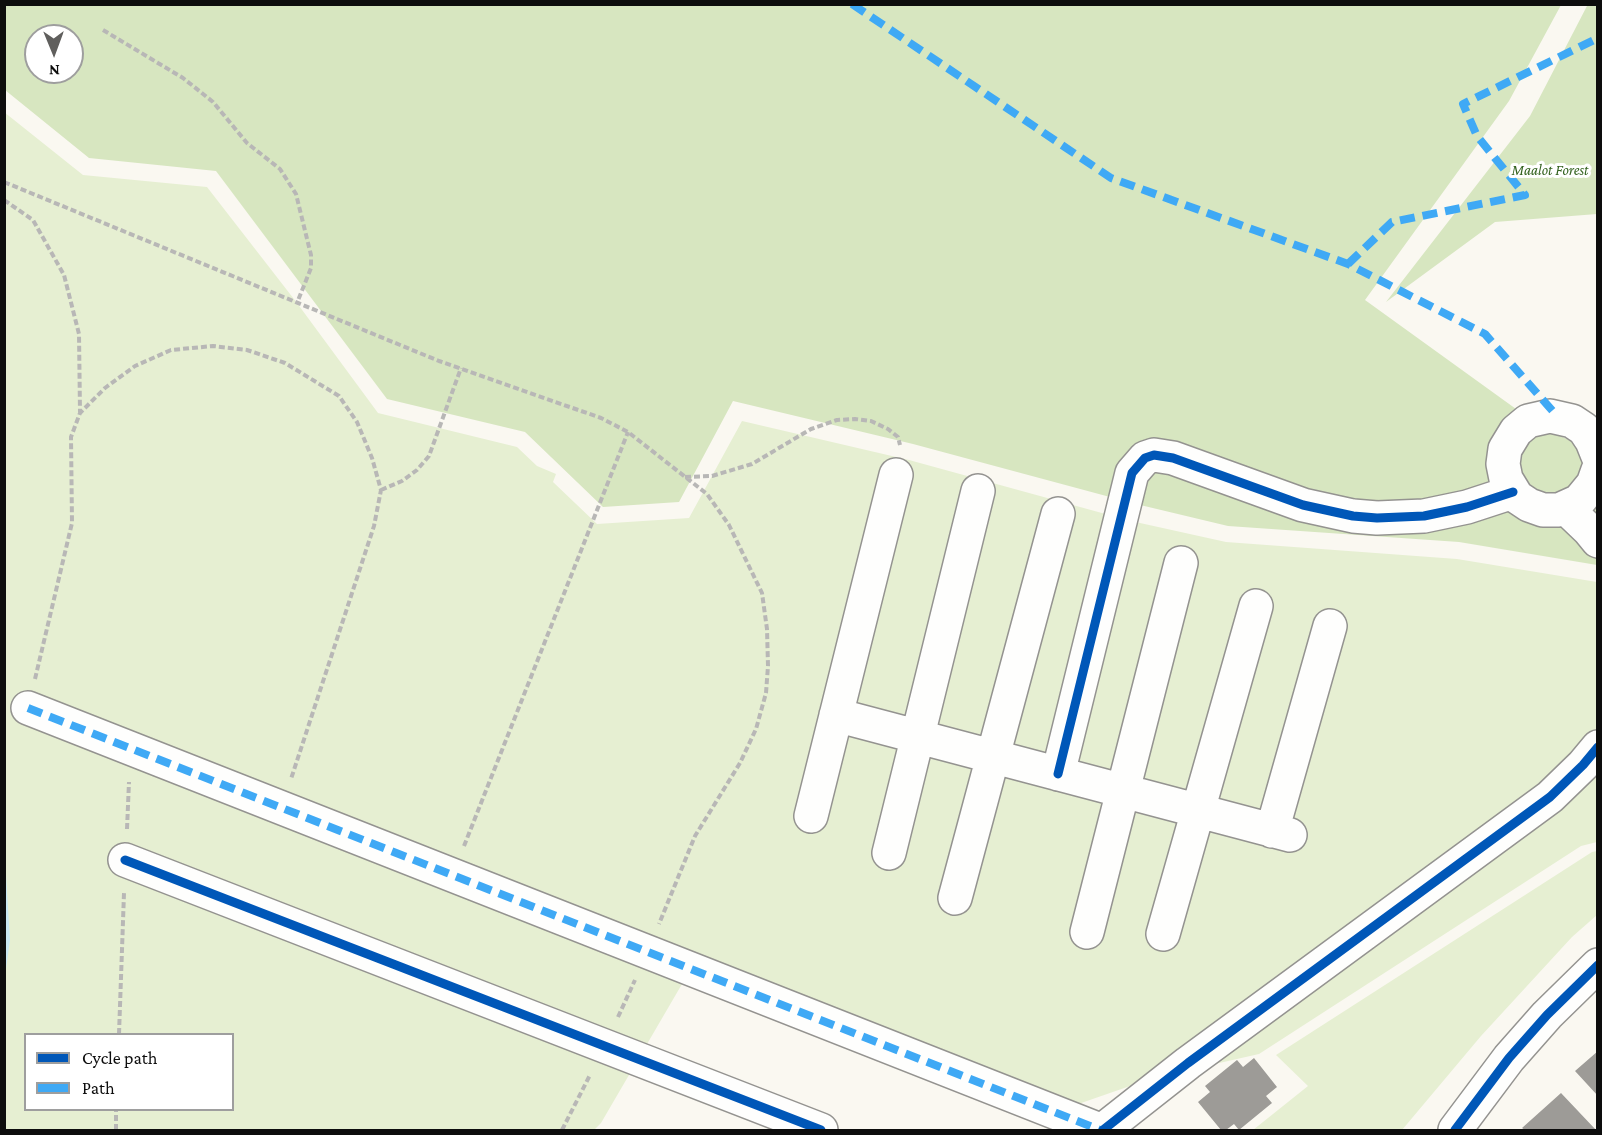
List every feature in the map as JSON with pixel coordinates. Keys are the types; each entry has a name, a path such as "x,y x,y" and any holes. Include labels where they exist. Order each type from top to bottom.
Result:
{"street":[{"path":"1597,455 1588,434 1572,421 1550,416 1528,421 1512,436 1505,449 1504,472 1513,492 1523,502 1551,511 1566,508 1585,496 1598,470"},
{"path":"1058,774 1132,473 1145,458 1154,455 1166,456 1303,505 1353,516 1389,518 1424,516 1467,507 1513,492"},
{"path":"811,816 896,475"},
{"path":"889,853 978,491"},
{"path":"1566,508 1598,542"},
{"path":"955,898 1058,514"},
{"path":"1087,932 1181,563"},
{"path":"1163,934 1256,606"},
{"path":"836,715 1281,833 1330,626"},
{"path":"28,708 1102,1131 1188,1063 1550,797 1598,747"},
{"path":"125,860 821,1131"},
{"path":"1455,1131 1509,1058 1547,1015 1598,965"}],"path":[{"path":"103,30 183,78 213,102 247,143 280,169 297,194 311,255 311,268 297,303"},
{"path":"4,182 439,361 601,418 628,432 707,494 729,525 762,593 767,628 766,693 756,729 740,763 695,836 648,952"},
{"path":"4,200 33,220 64,276 79,334 80,413 71,437 72,523 28,708"},
{"path":"80,413 105,388 135,366 171,350 213,346 247,351 285,363 339,396 357,422 372,458 381,490 374,526 281,808"},
{"path":"381,490 402,481 417,470 429,456 461,368"},
{"path":"684,477 712,476 752,464 811,429 837,420 855,419 871,421 898,437 901,451 896,475"},
{"path":"452,875 628,432"},
{"path":"116,1111 116,1131"}],"green space":[{"name":"Maalot Forest","path":"1588,4 1598,5 1597,214 1495,222 1386,302 1530,116"},
{"path":"4,5 1561,5 1509,101 1365,300 1541,427 1597,453 1597,565 1459,542 1228,526 1136,504 913,444 733,401 679,502 603,507 525,432 387,399 216,171 89,158 5,90"},
{"path":"4,112 83,175 207,187 378,413 517,447 537,466 556,474 553,482 597,524 689,518 742,421 909,460 1131,521 1226,542 1457,559 1597,582 1597,842 1581,846 1259,1054 1153,1078 1064,1109 689,972 601,1123 594,1130 5,1130"},
{"path":"1597,851 1597,915 1572,937 1481,1036 1402,1130 1253,1130 1308,1086 1276,1055 1592,852"}],"water":[{"path":"4,843 10,940 5,976 4,976"}],"building":[{"path":"1598,1051 1598,1096 1575,1071"},
{"path":"1254,1058 1277,1087 1266,1096 1272,1103 1239,1130 1234,1124 1226,1130 1221,1130 1198,1102 1210,1092 1205,1086 1237,1060 1243,1067"},
{"path":"1561,1093 1596,1130 1525,1130 1522,1128"}],"marked path":[{"path":"852,4 1111,178 1348,264 1485,334 1557,416"},
{"path":"1348,264 1392,222 1525,195 1477,136 1463,104 1598,38"},
{"path":"28,708 1100,1130"}],"cycle path":[{"path":"1058,774 1132,473 1145,458 1154,455 1173,458 1303,505 1353,516 1377,518 1424,516 1467,507 1513,492"},
{"path":"1103,1130 1188,1063 1550,797 1598,747"},
{"path":"125,860 821,1130"},
{"path":"1455,1130 1509,1058 1547,1015 1598,965"}]}
